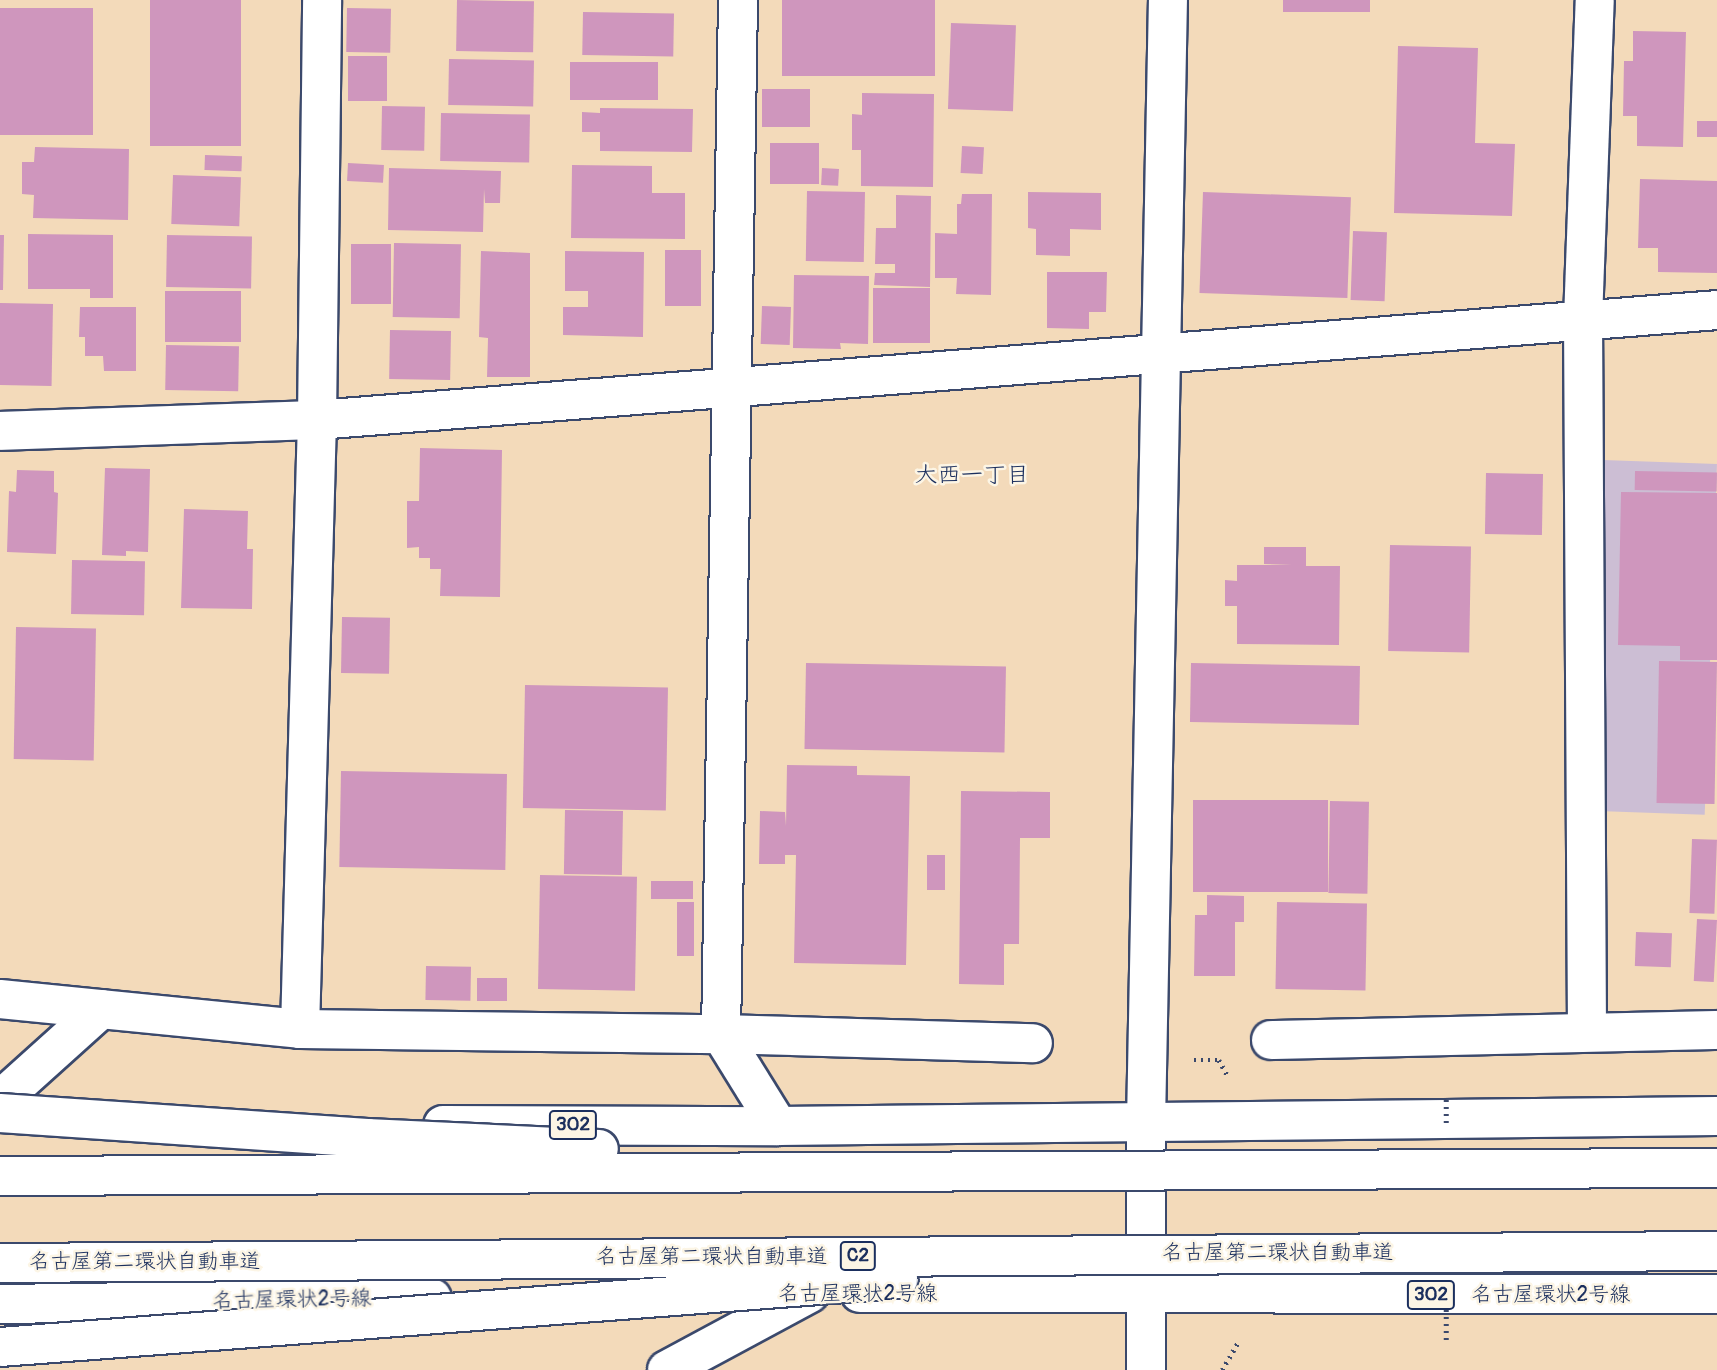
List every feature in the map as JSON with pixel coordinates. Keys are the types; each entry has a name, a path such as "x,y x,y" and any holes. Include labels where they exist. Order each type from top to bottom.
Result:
{"main road":[{"path":"300,1029 317,420 321,0"},
{"path":"738,0 721,1034 778,1126"},
{"path":"1146,1370 1146,1123 1168,0"},
{"path":"1587,1032 1583,320 1595,0"},
{"path":"0,431 317,420 1717,310"},
{"path":"0,999 300,1029 721,1034 1033,1043"},
{"path":"0,1100 100,1009"},
{"path":"1271,1040 1717,1030"},
{"path":"0,1114 367,1138 1053,1171"},
{"name":"302","path":"0,1123 778,1126 1717,1116"},
{"path":"0,1176 1717,1168"},
{"name":"名古屋第二環状自動車道","path":"0,1263 1717,1251"},
{"path":"0,1347 1267,1253"},
{"path":"667,1370 810,1293"},
{"name":"名古屋環状2号線","path":"0,1304 810,1293 1717,1294"}],"path":[{"path":"1148,1060 1219,1060 1232,1084"},
{"path":"1222,1370 1239,1339"}],"shaded area":[{"path":"1603,460 1717,464 1705,815 1591,811"}],"building":[{"path":"150,0 241,0 241,146 150,146"},
{"path":"457,0 534,1 533,52 456,51"},
{"path":"782,0 935,0 935,76 782,76"},
{"path":"1283,0 1370,0 1370,12 1283,12"},
{"path":"0,8 93,8 93,135 0,135"},
{"path":"347,8 391,9 390,53 346,52"},
{"path":"583,12 674,14 673,57 582,55"},
{"path":"951,23 1016,25 1013,111 948,109"},
{"path":"1633,31 1686,32 1683,147 1637,146 1637,116 1623,116 1624,61 1633,61"},
{"path":"1398,46 1478,48 1475,143 1515,144 1512,216 1394,213"},
{"path":"348,56 387,56 387,101 348,101"},
{"path":"449,59 534,60 533,106 448,105"},
{"path":"570,62 658,62 658,100 570,100"},
{"path":"762,89 810,89 810,127 762,127"},
{"path":"862,93 934,94 933,187 861,186 861,150 852,150 852,114 862,115"},
{"path":"382,106 425,107 424,151 381,150"},
{"path":"600,108 693,109 692,152 600,151 600,132 582,132 582,112 600,113"},
{"path":"441,113 530,115 529,163 440,161"},
{"path":"1697,121 1717,121 1717,137 1697,137"},
{"path":"770,143 819,143 819,184 770,184"},
{"path":"962,146 984,147 983,174 961,173"},
{"path":"35,147 129,149 128,220 33,218 34,195 22,194 22,162 34,162"},
{"path":"205,155 242,156 241,171 204,170"},
{"path":"348,163 384,165 383,183 347,181"},
{"path":"572,165 652,166 652,193 685,193 685,239 571,238"},
{"path":"389,168 501,171 500,203 485,203 484,189 483,232 388,230"},
{"path":"822,168 839,169 838,186 821,185"},
{"path":"173,175 241,177 239,226 171,224"},
{"path":"1640,179 1717,181 1717,273 1658,272 1658,248 1638,248"},
{"path":"807,191 865,192 864,262 806,261"},
{"path":"1028,192 1101,193 1101,230 1070,229 1070,256 1036,255 1036,229 1028,228"},
{"path":"1203,192 1351,197 1347,298 1199,293"},
{"path":"962,194 992,194 991,295 956,294 957,278 935,278 935,233 957,234 957,204 961,204"},
{"path":"896,195 931,196 930,287 874,285 875,273 895,273 895,264 875,264 876,228 896,228"},
{"path":"1353,231 1387,232 1385,301 1351,300"},
{"path":"28,234 113,235 113,298 90,298 90,289 28,289"},
{"path":"0,235 4,235 3,290 0,290"},
{"path":"167,235 252,236 251,288 166,287"},
{"path":"394,243 461,244 460,318 393,317"},
{"path":"351,244 391,244 391,304 351,304"},
{"path":"665,250 701,250 701,306 665,306"},
{"path":"481,251 530,253 530,377 487,377 488,338 479,337"},
{"path":"565,251 644,252 643,337 563,335 563,307 588,307 588,291 565,291"},
{"path":"1047,272 1107,272 1106,312 1089,312 1089,329 1047,328"},
{"path":"794,275 869,276 868,344 840,343 841,349 793,348"},
{"path":"873,288 930,288 930,343 873,343"},
{"path":"165,291 241,291 241,342 165,342"},
{"path":"0,303 53,304 52,386 0,385"},
{"path":"762,306 791,307 790,345 761,344"},
{"path":"80,307 136,307 136,371 104,371 103,356 85,356 85,337 79,337"},
{"path":"390,330 451,331 450,380 389,379"},
{"path":"166,345 239,346 238,391 165,390"},
{"path":"420,448 502,450 500,597 440,596 441,569 430,569 430,558 419,558 419,547 407,548 407,501 419,501"},
{"path":"105,468 150,469 148,552 126,551 126,556 102,555"},
{"path":"17,470 54,471 54,492 58,493 56,554 7,552 9,491 16,492"},
{"path":"1635,471 1717,472 1717,491 1635,490"},
{"path":"1486,473 1543,474 1542,535 1485,534"},
{"path":"1621,492 1717,493 1717,660 1680,660 1680,646 1618,645"},
{"path":"184,509 248,511 247,549 253,549 252,609 181,608"},
{"path":"1390,545 1471,546 1469,652 1388,651"},
{"path":"1264,547 1306,547 1306,566 1340,566 1339,645 1237,644 1237,606 1225,606 1225,580 1237,581 1237,565 1292,565 1264,564"},
{"path":"72,560 145,561 144,615 71,614"},
{"path":"342,617 390,618 389,674 341,673"},
{"path":"16,627 96,628 94,760 14,759"},
{"path":"1659,661 1717,662 1715,804 1657,803"},
{"path":"806,663 1006,666 1004,752 804,749"},
{"path":"1191,663 1360,666 1359,725 1190,722"},
{"path":"525,685 668,687 666,810 523,808"},
{"path":"787,765 857,766 857,775 910,776 906,965 794,963 796,855 785,855 785,864 759,864 760,811 785,812 786,826"},
{"path":"341,771 507,774 505,870 339,867"},
{"path":"961,791 1050,792 1050,838 1020,838 1019,944 1004,944 1004,985 959,984"},
{"path":"1193,800 1328,800 1328,892 1193,892"},
{"path":"1330,801 1369,802 1367,894 1328,893"},
{"path":"565,810 623,811 622,875 564,874"},
{"path":"1692,839 1717,840 1714,914 1689,913"},
{"path":"927,855 945,855 945,890 927,890"},
{"path":"540,875 637,877 635,991 538,989"},
{"path":"651,881 693,881 693,899 651,899"},
{"path":"1207,895 1244,896 1244,922 1235,922 1235,976 1194,976 1195,915 1207,915"},
{"path":"677,902 694,902 694,956 677,956"},
{"path":"1277,902 1367,904 1365,991 1275,989"},
{"path":"1697,919 1717,920 1714,982 1694,981"},
{"path":"1636,932 1672,933 1671,967 1635,966"},
{"path":"426,966 471,967 470,1001 425,1000"},
{"path":"477,978 507,978 507,1001 477,1001"}],"district":[{"name":"大西一丁目","path":"972,475"}]}
